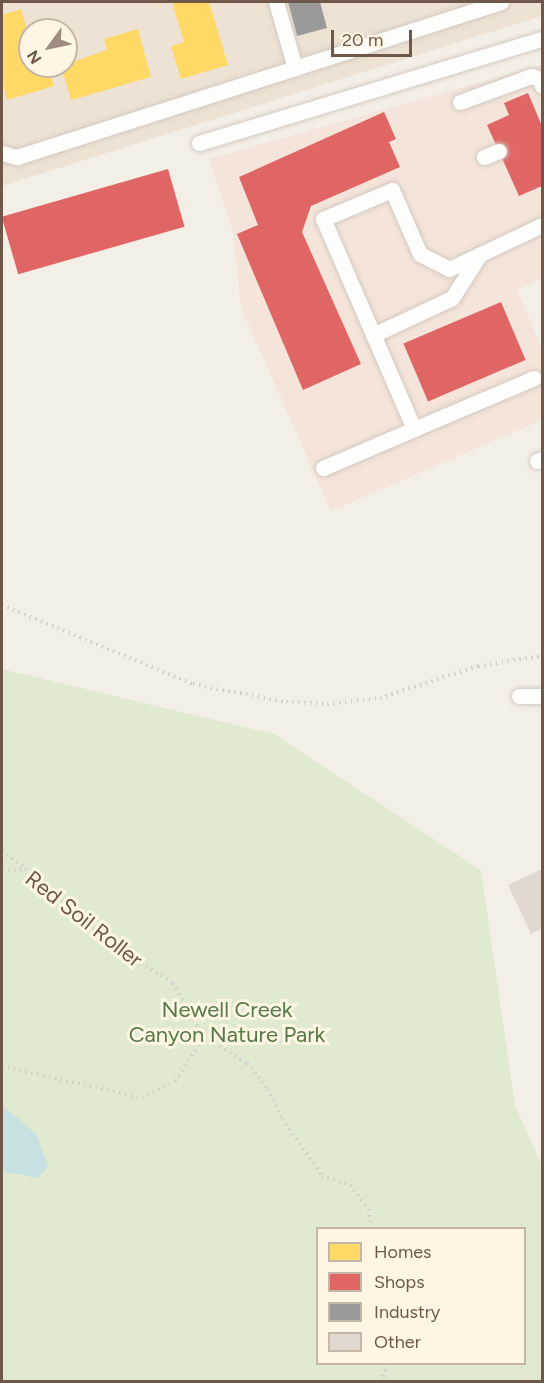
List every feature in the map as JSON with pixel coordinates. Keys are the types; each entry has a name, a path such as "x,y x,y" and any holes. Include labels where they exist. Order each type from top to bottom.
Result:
{"lane":[{"path":"276,2 295,68"},
{"path":"2,153 17,157 501,2"},
{"path":"199,143 543,39"},
{"path":"460,102 531,76 540,79 543,86"},
{"path":"484,157 499,151"},
{"path":"414,429 323,219 393,190 420,254 449,269 543,225"},
{"path":"373,335 452,298 480,254"},
{"path":"323,468 534,378"},
{"path":"519,696 543,696"}],"path":[{"path":"2,606 193,684 286,702 327,704 380,698 478,666 543,656"},
{"path":"2,851 25,869"},
{"name":"Red Soil Roller","path":"2,870 25,869 120,951 173,983 204,1037"},
{"path":"2,1066 142,1098 176,1081 204,1037 247,1063 268,1089 282,1119 322,1175 350,1185 369,1209 372,1227"},
{"path":"381,1382 387,1365"}],"shaded area":[{"path":"2,2 542,2 542,16 2,186"},
{"path":"542,65 542,278 517,290 542,349 542,420 331,511 241,308 233,233 209,159"}],"green space":[{"name":"Newell Creek Canyon Nature Park","path":"2,669 274,734 481,870 515,1105 542,1166 542,1381 2,1382"}],"water":[{"path":"2,1105 36,1134 48,1166 38,1178 5,1172 2,1168"}],"building: Homes":[{"path":"172,2 209,2 228,65 181,79 171,46 184,42"},
{"path":"21,9 24,18 18,18 18,78 52,78 54,86 7,100 2,80 2,15"},
{"path":"138,29 151,77 71,100 65,78 78,78 78,60 107,50 104,39"}],"building: Shops":[{"path":"528,93 542,126 542,186 519,196 487,125 509,115 504,103"},
{"path":"384,112 396,139 389,142 400,167 311,206 302,232 361,364 303,390 237,234 258,225 239,177"},
{"path":"168,169 185,227 18,274 2,217"},
{"path":"501,302 526,360 428,401 403,343"}],"building: Industry":[{"path":"288,2 320,2 327,28 297,36"}],"building: Other":[{"path":"542,869 542,933 541,929 531,934 508,885"}]}
